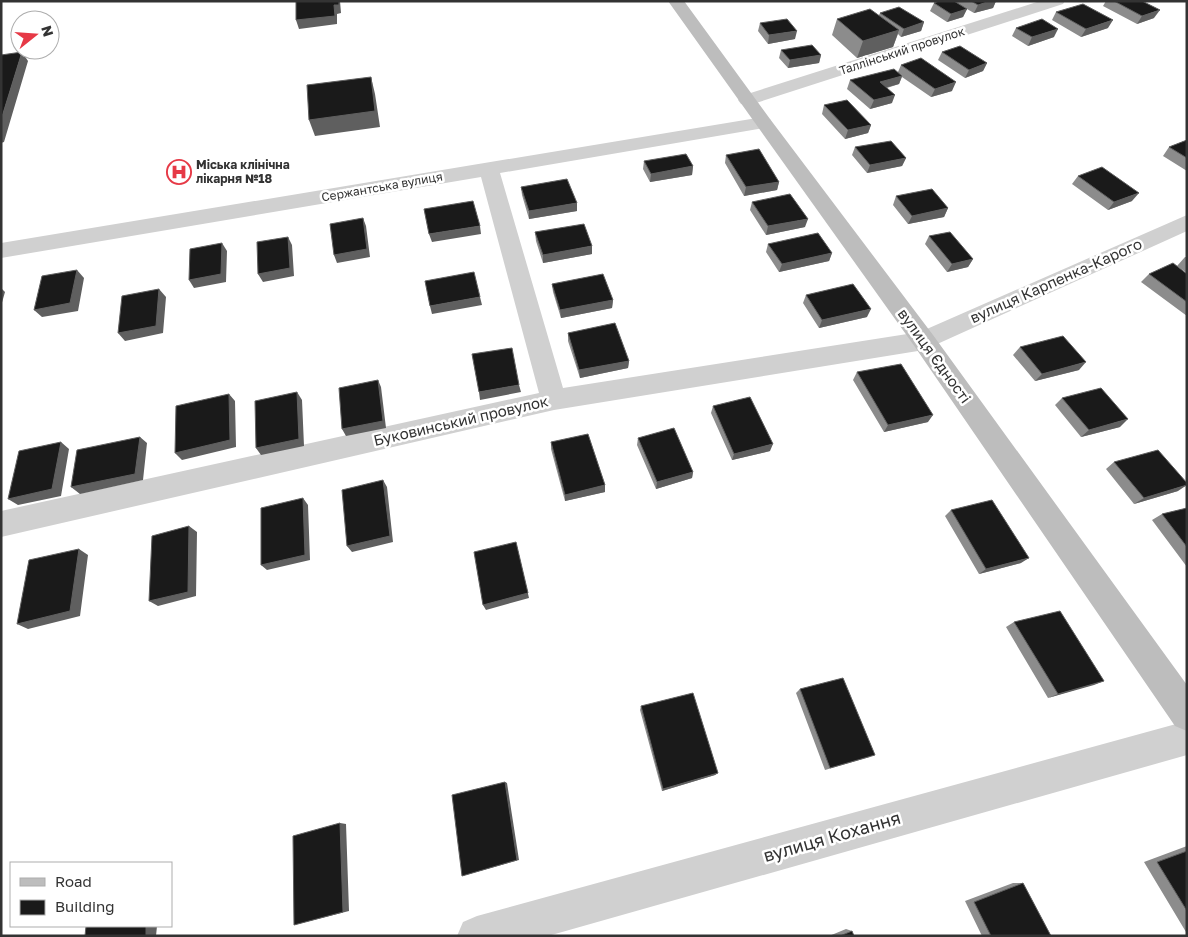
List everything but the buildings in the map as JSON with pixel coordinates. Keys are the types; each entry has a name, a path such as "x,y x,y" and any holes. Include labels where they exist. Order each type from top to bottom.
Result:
{"main road":[{"name":"вулиця Єдності","path":"676,1 763,123 924,341 1187,714"}],"street":[{"name":"Таллінський провулок","path":"747,100 1057,1"},
{"name":"Сержантська вулиця","path":"1,251 763,123"},
{"path":"489,169 554,400"},
{"name":"вулиця Карпенка-Карого","path":"924,341 1187,222"},
{"name":"Буковинський провулок","path":"1,524 554,400 924,341"},
{"name":"вулиця Кохання","path":"477,936 1187,738"}],"place":[{"name":"Міська клінічна лікарня №18","path":"179,172"}]}
